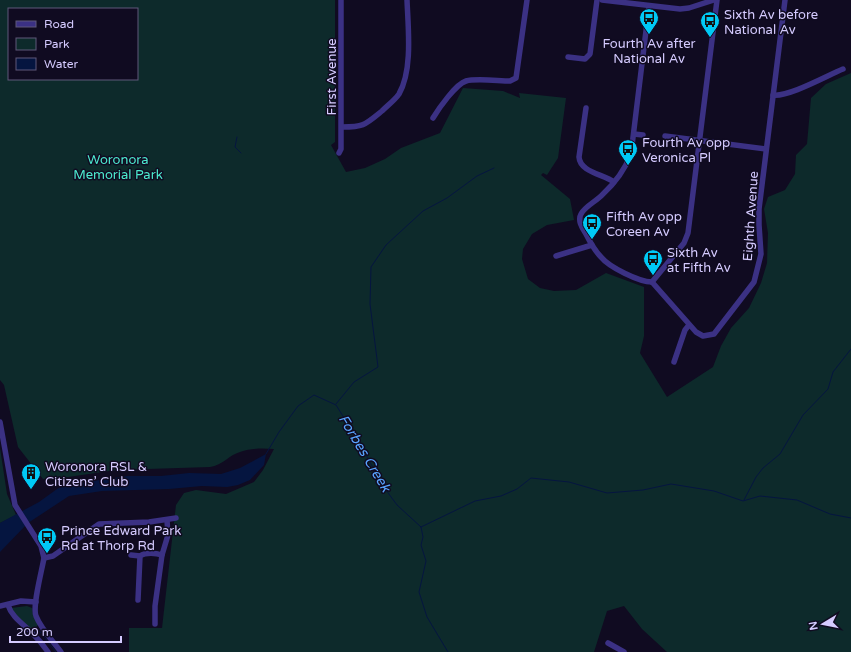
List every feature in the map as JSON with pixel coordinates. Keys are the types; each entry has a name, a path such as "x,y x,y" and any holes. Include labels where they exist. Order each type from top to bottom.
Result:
{"street":[{"name":"First Avenue","path":"341,0 342,150"},
{"path":"342,127 356,127 364,125 399,94 407,70 407,0"},
{"path":"434,118 445,102 462,83 471,80 510,81 516,78 527,0"},
{"path":"568,57 585,58 590,54 597,0"},
{"path":"602,0 649,6 684,8 714,0"},
{"path":"649,6 631,154 628,162 614,182 604,194 582,212 580,217 582,228 598,254 607,262 637,279 652,282 687,239 717,0"},
{"name":"Eighth Avenue","path":"652,282 688,325 703,336 714,334 754,282 761,254 758,216 785,0"},
{"path":"773,95 780,95 797,89 843,69"},
{"path":"586,108 579,157 580,164 584,168 614,182"},
{"path":"634,134 643,135"},
{"path":"665,136 766,149"},
{"path":"556,256 592,245"},
{"path":"674,362 688,325"},
{"path":"0,422 14,505 41,546 44,558 36,602 36,617 61,652"},
{"path":"44,558 53,556 99,524 167,520 176,518"},
{"path":"155,624 155,610 162,555 168,535 167,520"},
{"path":"131,555 140,556 143,554 154,553 162,555"},
{"path":"138,600 140,556"},
{"path":"132,591 139,591"},
{"path":"0,606 21,601 36,602"},
{"path":"8,605 9,610 34,635 48,652"},
{"path":"148,611 155,610"},
{"path":"608,643 624,652"}],"green space":[{"name":"Woronora Memorial Park","path":"0,0 335,0 335,142 331,145 346,172 365,168 385,159 401,148 440,133 463,88 503,91 520,98 519,93 566,98 558,158 547,175 543,173 541,175 570,199 574,220 547,225 532,234 523,249 522,259 528,279 540,288 554,291 576,290 606,273 644,287 644,336 640,353 667,397 713,367 721,346 731,328 749,308 761,283 767,263 768,233 764,209 768,197 785,190 795,174 796,155 807,144 811,98 826,84 851,73 851,652 667,652 642,629 624,606 607,611 594,652 129,652 129,628 162,628 176,505 184,493 196,490 226,494 254,482 263,470 274,449 266,448 236,453 219,464 210,467 116,470 43,479 18,447 4,385 0,380"},
{"path":"0,448 7,494 16,515 0,523"},
{"path":"27,606 32,608 33,615 39,624 32,631 18,618 11,608"}],"water":[{"path":"266,454 264,465 250,480 238,485 227,487 202,486 169,489 102,491 69,496 28,523 0,552 0,523 39,502 65,485 128,476 161,476 189,473 221,474 240,468"}],"waterway":[{"path":"237,137 235,147 241,153"},
{"path":"336,404 354,382 378,367 370,304 371,267 386,245 423,211 447,198 477,176 494,168"},
{"path":"744,500 756,477 763,468 780,454 803,415 828,389 833,372 851,349"},
{"name":"Forbes Creek","path":"266,454 279,432 298,406 314,395 336,405 359,442 383,486 397,505 421,527 423,537 421,545 426,561 419,592 427,617 448,652"},
{"path":"421,527 475,501 501,496 517,489 531,478 569,482 607,493 643,490 671,484 714,491 743,501 760,496 797,500 830,514 851,518"},
{"path":"37,628 56,652"}],"place":[{"name":"Fourth Av after National Av","path":"649,35"},
{"name":"Sixth Av before National Av","path":"710,38"},
{"name":"Fourth Av opp Veronica Pl","path":"628,166"},
{"name":"Fifth Av opp Coreen Av","path":"592,240"},
{"name":"Sixth Av at Fifth Av","path":"653,276"},
{"name":"Woronora RSL & Citizens’ Club","path":"31,490"},
{"name":"Prince Edward Park Rd at Thorp Rd","path":"47,554"}]}
